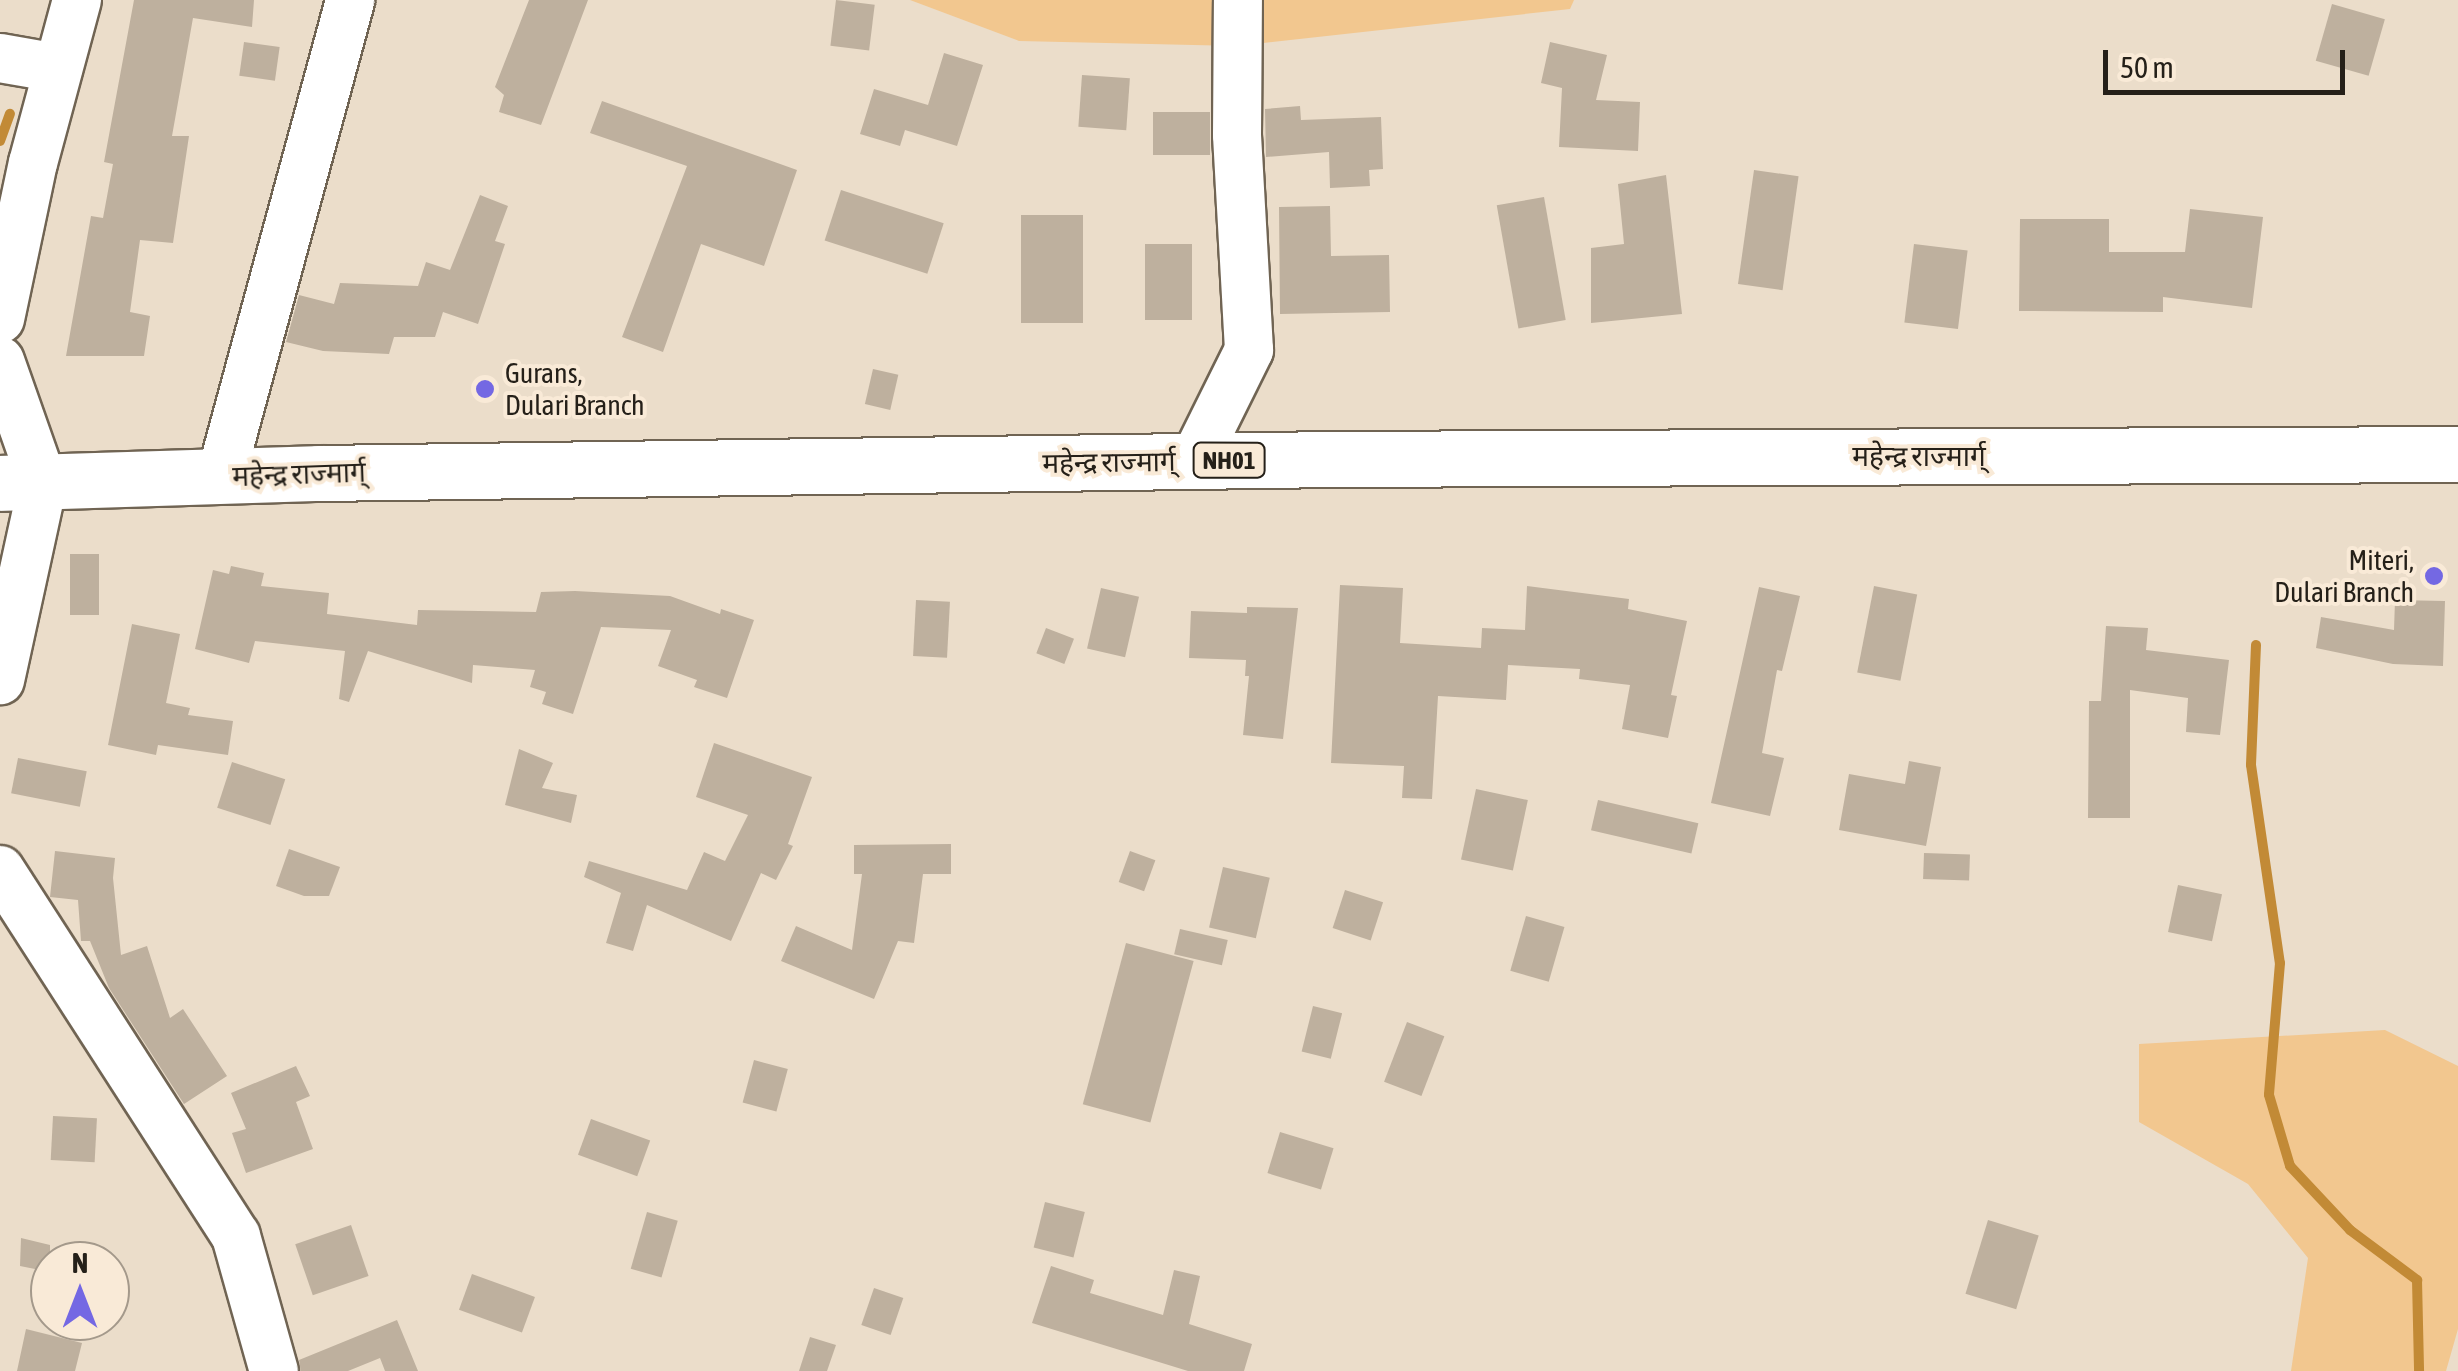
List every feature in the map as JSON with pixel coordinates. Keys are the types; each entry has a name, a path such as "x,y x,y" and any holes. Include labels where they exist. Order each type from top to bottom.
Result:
{"highway":[{"name":"महेन्द्र राज्मार्ग्","path":"21,483 221,476 1194,461 2458,454"}],"street":[{"path":"0,320 16,161 58,68 77,0"},
{"path":"221,476 350,0"},
{"path":"1194,461 1249,350 1237,134 1238,0"},
{"path":"0,58 58,68"},
{"path":"0,361 21,483 0,680"},
{"path":"0,870 236,1236 274,1371"}],"shaded area":[{"path":"910,0 1574,0 1570,9 1237,46 1019,41"},
{"path":"2385,1030 2458,1066 2458,1329 2446,1371 2291,1371 2308,1258 2248,1184 2139,1122 2139,1044"}],"building":[{"path":"134,0 254,0 252,27 193,18 172,136 189,136 173,243 140,240 130,312 150,316 144,356 66,356 91,216 103,218 113,164 104,162"},
{"path":"529,0 588,0 541,125 499,112 504,95 495,87"},
{"path":"836,0 875,5 869,50 830,46"},
{"path":"2332,4 2385,19 2369,76 2316,61"},
{"path":"244,42 280,47 275,81 239,76"},
{"path":"1550,42 1607,55 1596,100 1640,102 1638,151 1559,147 1562,88 1541,83"},
{"path":"944,53 983,65 957,146 905,130 900,146 860,134 874,89 928,105"},
{"path":"1082,75 1130,78 1126,130 1078,127"},
{"path":"602,101 797,170 764,266 701,244 663,352 622,337 687,166 590,133"},
{"path":"1300,106 1301,120 1381,117 1383,169 1369,170 1370,186 1330,188 1329,152 1266,157 1265,109"},
{"path":"1153,112 1210,112 1210,155 1153,155"},
{"path":"1754,170 1799,176 1783,290 1738,284"},
{"path":"1666,175 1682,314 1591,323 1591,248 1624,244 1618,184"},
{"path":"841,190 944,223 927,274 825,240"},
{"path":"480,195 508,206 495,241 505,244 478,324 443,312 435,337 394,337 389,354 323,351 286,342 299,295 334,304 340,283 418,286 426,262 450,270"},
{"path":"1544,197 1566,320 1518,328 1497,205"},
{"path":"1330,206 1331,256 1389,255 1390,312 1280,314 1279,207"},
{"path":"2190,209 2263,217 2252,308 2163,297 2163,312 2019,311 2020,219 2109,219 2109,252 2185,252"},
{"path":"1021,215 1083,215 1083,323 1021,323"},
{"path":"1145,244 1192,244 1192,320 1145,320"},
{"path":"1914,244 1968,251 1958,329 1904,322"},
{"path":"873,369 898,375 890,410 865,404"},
{"path":"70,554 99,554 99,615 70,615"},
{"path":"231,566 264,573 261,586 329,593 327,614 417,625 418,610 536,612 541,592 575,591 670,596 720,614 721,609 754,620 727,698 694,687 697,680 658,666 671,630 601,627 573,714 542,704 546,692 530,687 535,670 473,665 472,683 368,651 349,702 339,699 345,651 255,641 249,663 195,649 213,570 229,574"},
{"path":"1340,585 1403,588 1400,643 1481,648 1482,628 1525,630 1527,586 1629,599 1628,609 1687,621 1671,695 1677,696 1668,738 1622,729 1630,685 1579,679 1580,669 1508,665 1506,700 1438,696 1432,799 1402,798 1404,766 1331,763"},
{"path":"1874,586 1917,594 1900,681 1857,672"},
{"path":"1759,587 1800,596 1782,671 1777,670 1762,753 1784,758 1770,816 1711,803"},
{"path":"1101,588 1139,597 1125,657 1087,648"},
{"path":"916,600 950,602 947,658 913,656"},
{"path":"2395,600 2445,601 2443,666 2393,664 2316,648 2321,617 2394,630"},
{"path":"1247,607 1298,608 1283,739 1243,735 1249,676 1245,676 1246,660 1189,658 1191,611 1247,613"},
{"path":"132,624 180,634 166,703 190,708 188,715 233,721 228,755 158,745 156,755 108,745"},
{"path":"2106,626 2148,628 2146,650 2229,660 2220,735 2186,732 2188,698 2130,690 2130,818 2088,818 2089,701 2101,701"},
{"path":"1046,628 1074,639 1064,664 1036,653"},
{"path":"714,743 812,777 788,844 793,846 776,880 761,873 731,941 647,905 633,951 606,943 621,893 584,877 589,861 687,890 704,852 725,861 748,815 696,797"},
{"path":"519,749 553,763 542,788 577,795 571,823 505,805"},
{"path":"18,758 87,771 80,807 11,793"},
{"path":"1909,761 1941,767 1926,846 1839,830 1849,774 1905,784"},
{"path":"232,762 285,779 270,825 217,808"},
{"path":"1476,789 1528,800 1513,870 1461,859"},
{"path":"1598,800 1698,823 1691,853 1591,830"},
{"path":"951,844 951,874 923,874 914,943 898,941 874,999 781,961 796,926 852,950 862,874 854,874 854,845"},
{"path":"289,849 340,867 329,896 304,896 276,886"},
{"path":"55,851 115,858 113,878 121,955 147,946 170,1018 183,1009 227,1076 184,1104 109,988 90,941 81,941 78,900 50,897"},
{"path":"1130,851 1155,860 1144,891 1119,882"},
{"path":"1924,853 1970,855 1969,881 1923,879"},
{"path":"1223,867 1270,878 1256,938 1209,927"},
{"path":"2178,885 2222,894 2212,941 2168,932"},
{"path":"1345,890 1383,902 1371,940 1333,928"},
{"path":"1526,916 1564,927 1549,982 1510,971"},
{"path":"1180,929 1228,940 1222,965 1174,954"},
{"path":"1126,943 1194,961 1150,1122 1083,1104"},
{"path":"1313,1006 1342,1013 1331,1059 1302,1052"},
{"path":"1407,1022 1444,1036 1421,1096 1384,1082"},
{"path":"754,1060 788,1069 776,1112 743,1103"},
{"path":"296,1066 310,1096 296,1102 313,1149 246,1173 232,1133 246,1129 231,1093"},
{"path":"53,1116 97,1118 95,1162 51,1160"},
{"path":"591,1119 650,1141 637,1176 578,1155"},
{"path":"1280,1132 1334,1148 1321,1189 1267,1173"},
{"path":"1045,1202 1085,1212 1073,1258 1034,1248"},
{"path":"647,1212 678,1221 661,1278 631,1269"},
{"path":"1988,1220 2039,1235 2016,1309 1965,1294"},
{"path":"351,1225 369,1276 313,1295 295,1244"},
{"path":"21,1238 33,1241 30,1241 30,1268 20,1266"},
{"path":"1051,1266 1094,1280 1090,1293 1163,1315 1174,1270 1200,1276 1189,1324 1252,1344 1244,1371 1188,1371 1032,1323"},
{"path":"472,1274 535,1297 522,1333 459,1310"},
{"path":"874,1288 903,1298 891,1335 861,1325"},
{"path":"397,1320 418,1371 385,1371 380,1358 348,1371 301,1371 299,1360"},
{"path":"26,1329 30,1330 30,1341 82,1343 75,1371 17,1371"},
{"path":"810,1337 836,1345 827,1371 799,1371"}],"waterway":[{"path":"0,141 10,114"},
{"path":"2256,645 2251,765 2280,963 2269,1095 2290,1166 2350,1230 2417,1280 2419,1371"}],"place":[{"name":"Gurans, Dulari Branch","path":"485,389"},
{"name":"Miteri, Dulari Branch","path":"2434,576"}]}
